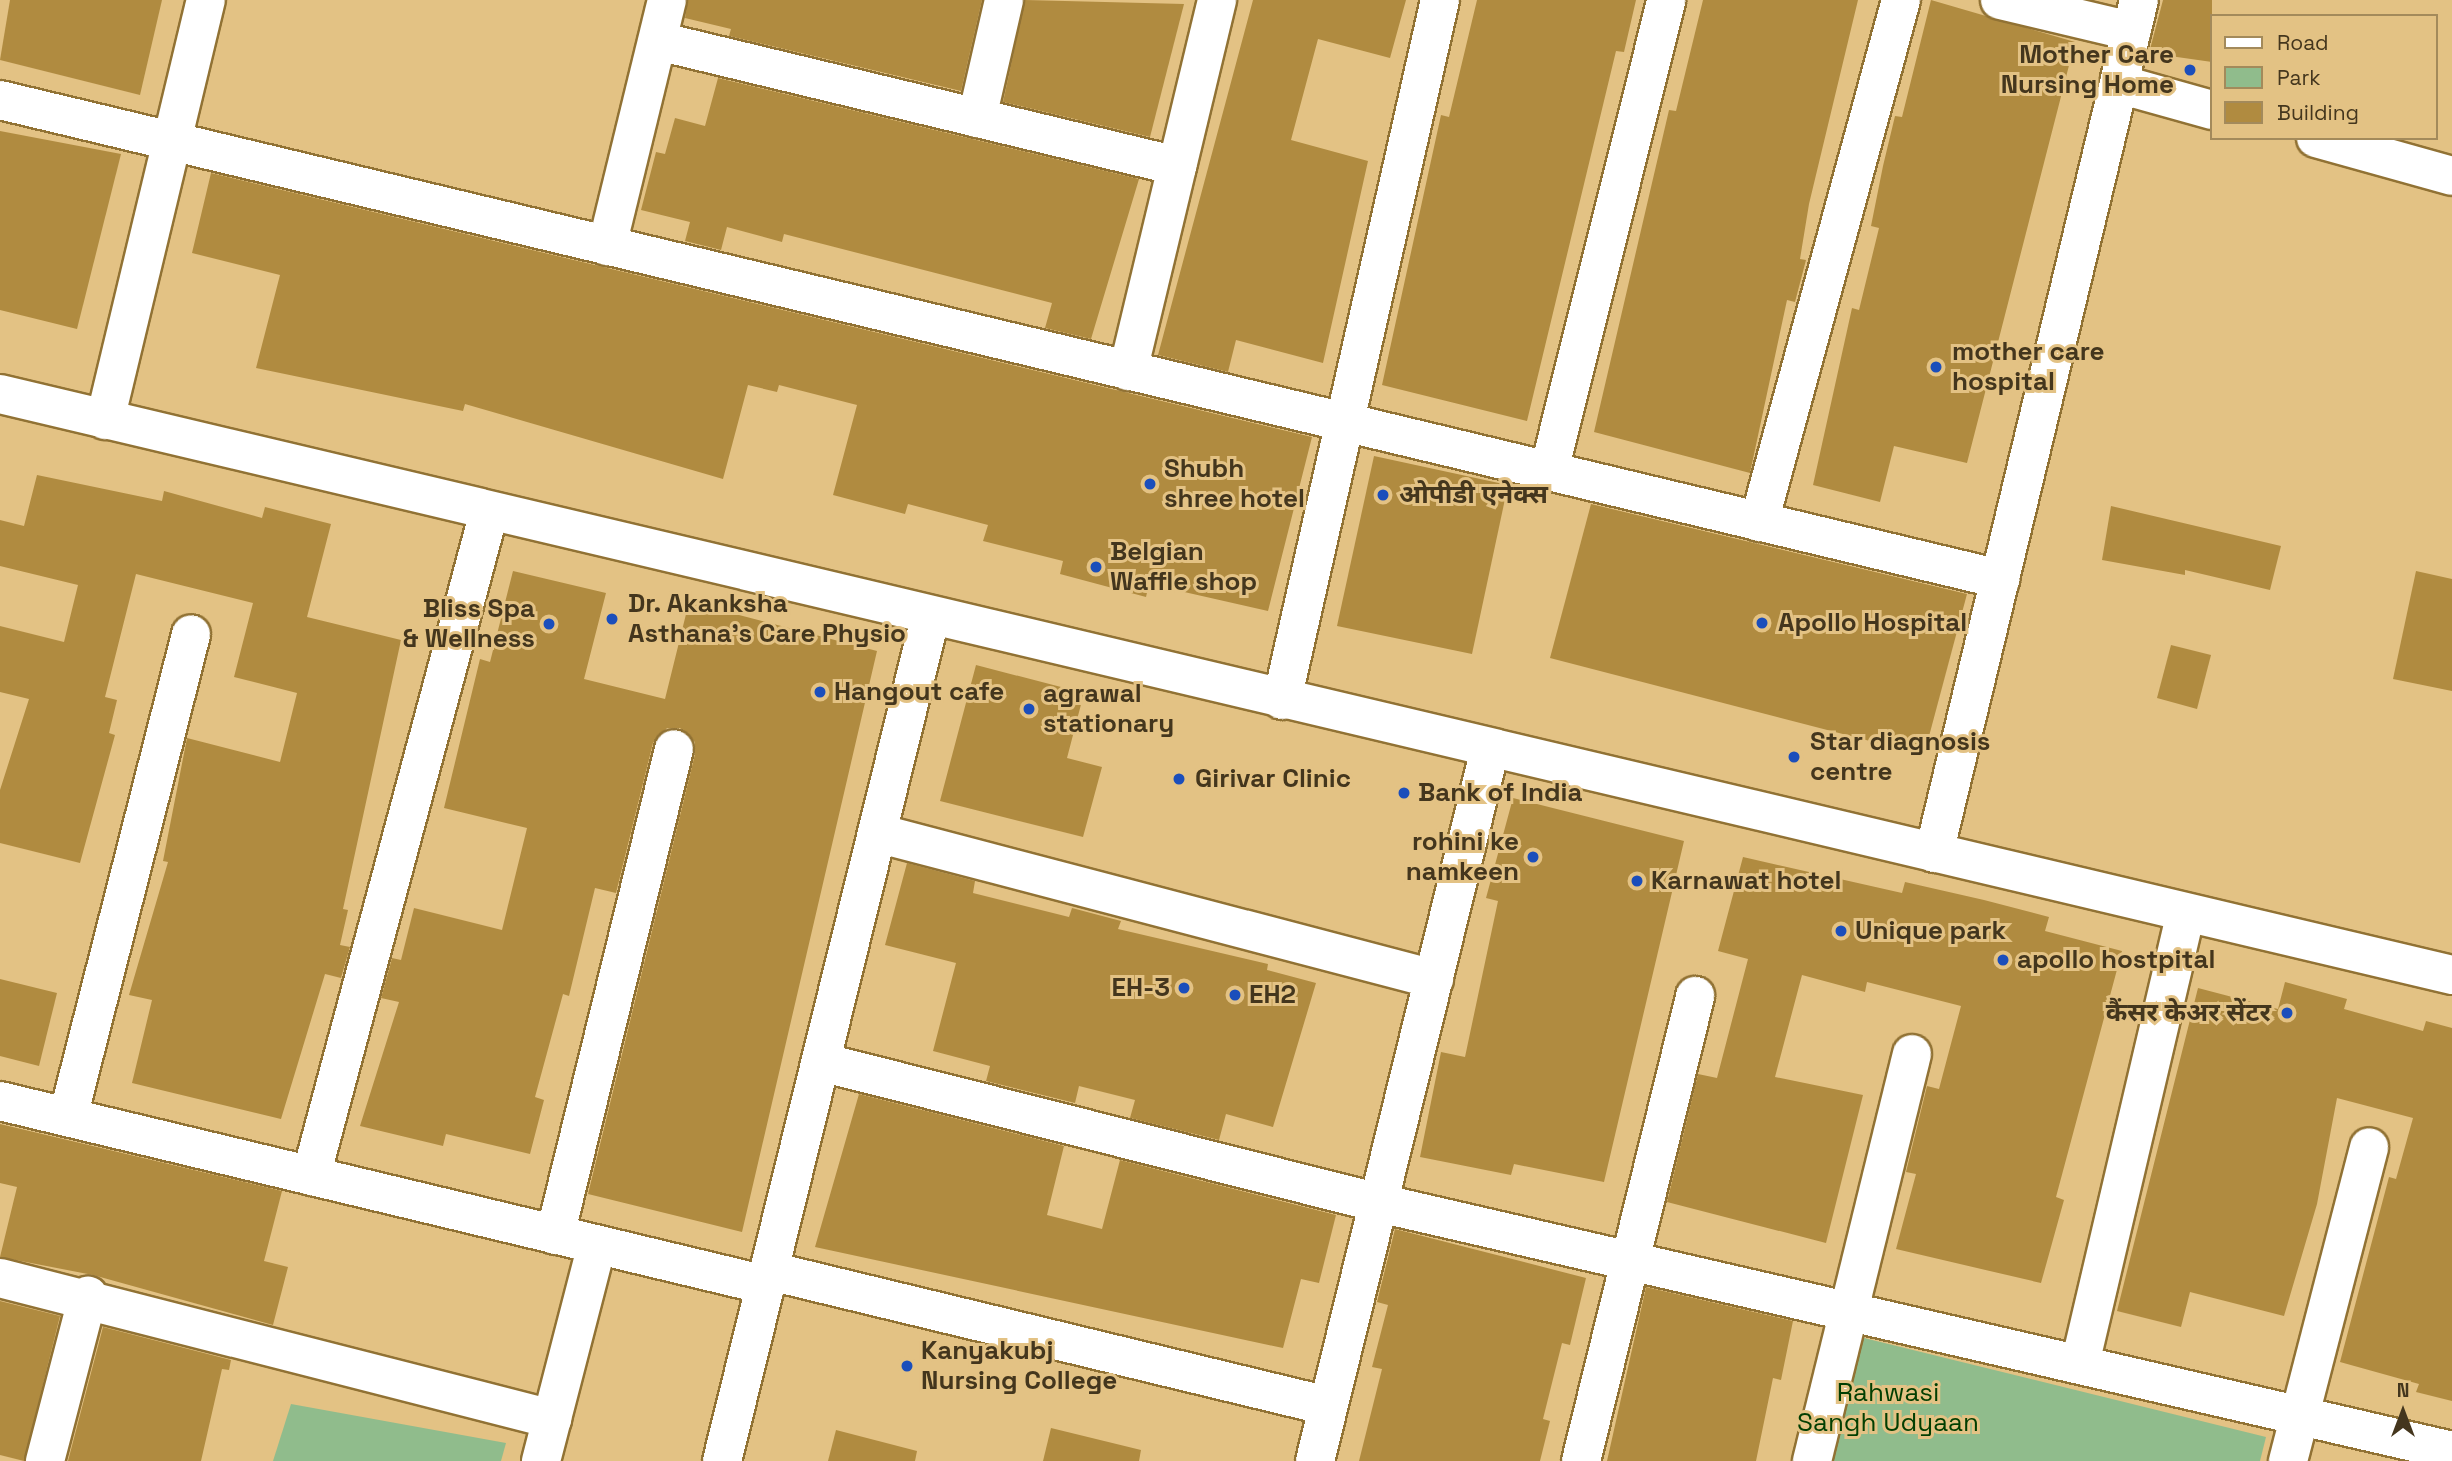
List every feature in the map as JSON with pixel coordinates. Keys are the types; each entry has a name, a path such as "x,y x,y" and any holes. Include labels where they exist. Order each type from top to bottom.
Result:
{"street":[{"path":"105,420 206,0"},
{"path":"607,246 667,0"},
{"path":"977,118 1004,0"},
{"path":"1128,371 1217,0"},
{"path":"1282,700 1440,0"},
{"path":"1549,471 1666,0"},
{"path":"1759,522 1901,0"},
{"path":"1934,853 2135,16 2000,0"},
{"path":"657,41 1177,166"},
{"path":"2119,84 2210,109"},
{"path":"0,100 2000,579"},
{"path":"2323,140 2452,176"},
{"path":"0,394 930,618 2452,975"},
{"path":"311,1176 489,512"},
{"path":"722,1461 930,618"},
{"path":"68,1117 191,634"},
{"path":"555,1235 674,749"},
{"path":"1315,1461 1490,749"},
{"path":"877,833 1434,979"},
{"path":"2080,1364 2186,912"},
{"path":"1581,1461 1695,996"},
{"path":"1812,1461 1912,1054"},
{"path":"821,1062 1379,1203 2452,1451"},
{"path":"0,1101 597,1245 768,1278 1328,1406"},
{"path":"2288,1461 2369,1147"},
{"path":"541,1461 597,1245"},
{"path":"0,1278 88,1296 552,1419"},
{"path":"45,1461 88,1296"}],"green space":[{"name":"Rahwasi Sangh Udyaan","path":"1860,1337 2266,1437 2260,1461 1815,1461"},
{"path":"291,1404 506,1443 501,1461 273,1461"}],"building":[{"path":"10,0 162,0 140,95 0,60"},
{"path":"688,0 982,0 961,91 729,36 731,29 685,18"},
{"path":"1025,0 1184,4 1150,137 1003,102"},
{"path":"1253,0 1406,0 1390,58 1318,39 1291,140 1368,161 1323,363 1236,340 1228,372 1158,355"},
{"path":"1477,0 1636,0 1624,52 1616,51 1527,421 1382,385 1441,115 1449,117"},
{"path":"1703,0 1858,0 1809,204 1800,259 1806,260 1795,302 1787,300 1750,473 1594,432 1669,110 1676,111"},
{"path":"1931,0 2075,42 1967,463 1894,446 1880,502 1813,485 1852,308 1859,310 1879,228 1871,226 1895,116 1902,117"},
{"path":"2163,0 2212,0 2210,62 2149,53"},
{"path":"718,78 1139,179 1091,339 1045,328 1052,303 784,234 782,242 727,227 721,250 685,241 690,222 641,210 656,152 665,154 675,118 705,126"},
{"path":"0,131 121,154 77,329 0,310"},
{"path":"211,173 1312,437 1268,611 1149,584 1146,597 1060,574 1063,561 983,541 988,525 908,504 905,514 833,495 857,405 779,385 777,392 748,385 723,479 465,404 463,411 256,368 280,275 192,253"},
{"path":"1374,456 1508,485 1472,654 1337,626"},
{"path":"37,475 162,501 164,491 262,518 265,507 331,524 307,617 401,640 343,909 348,910 340,945 350,947 341,978 325,974 281,1119 132,1083 152,1000 129,995 168,862 163,861 187,738 280,762 297,693 234,677 253,603 136,574 105,697 117,700 109,733 115,735 80,863 0,843 0,790 29,699 0,692 0,626 64,642 78,585 0,566 0,520 24,526"},
{"name":"Apollo Hospital","path":"1591,504 1967,594 1924,755 1550,658"},
{"path":"2111,506 2281,546 2270,590 2185,570 2185,575 2102,560"},
{"path":"513,571 606,593 584,679 665,699 689,602 877,651 742,1232 588,1194 695,754 695,742 680,728 667,728 653,743 616,893 595,888 569,996 563,994 535,1097 544,1100 530,1154 446,1134 443,1146 360,1126 399,1002 381,998 392,958 401,960 414,908 502,930 527,828 444,808 480,659 490,662"},
{"path":"2416,571 2452,579 2452,691 2393,679"},
{"path":"2171,645 2211,655 2197,709 2157,698"},
{"path":"976,665 1084,693 1067,758 1102,767 1083,837 940,801"},
{"path":"1513,798 1684,841 1604,1182 1514,1164 1511,1175 1420,1157 1441,1052 1465,1057 1498,901 1486,898"},
{"path":"1743,857 1902,893 1905,882 1984,900 2049,917 2045,931 2122,951 2056,1197 2064,1200 2041,1283 1896,1249 1916,1174 1906,1172 1927,1086 1939,1089 1961,1006 1867,982 1865,992 1802,975 1775,1077 1863,1095 1826,1243 1667,1202 1698,1074 1717,1078 1748,959 1718,951"},
{"path":"907,863 975,881 973,893 1069,917 1072,908 1121,921 1118,929 1268,964 1267,970 1316,983 1273,1127 1226,1114 1219,1140 1130,1118 1135,1100 1079,1086 1075,1103 986,1081 990,1066 933,1051 956,963 885,945"},
{"path":"0,979 57,993 39,1066 0,1056"},
{"path":"2285,982 2347,999 2344,1009 2423,1031 2426,1021 2452,1028 2452,1401 2416,1392 2419,1384 2340,1362 2389,1177 2396,1179 2413,1118 2337,1098 2317,1204 2284,1316 2190,1292 2181,1327 2117,1311 2198,988 2278,1009"},
{"path":"859,1094 1064,1146 1047,1215 1102,1229 1120,1160 1336,1215 1319,1283 1301,1279 1283,1348 815,1247"},
{"path":"0,1124 282,1191 264,1261 288,1267 273,1325 93,1275 0,1257 17,1187 0,1183"},
{"path":"1395,1229 1586,1278 1570,1345 1562,1343 1543,1419 1550,1421 1540,1461 1359,1461 1382,1369 1372,1367 1388,1305 1377,1302"},
{"path":"1646,1287 1793,1321 1781,1380 1773,1378 1756,1461 1607,1461"},
{"path":"0,1301 60,1316 24,1461 0,1455"},
{"path":"103,1327 231,1360 229,1370 222,1369 201,1461 68,1461"},
{"path":"1051,1428 1141,1450 1139,1461 1043,1461"},
{"path":"836,1430 917,1451 915,1461 828,1461"}],"place":[{"name":"Mother Care Nursing Home","path":"2190,70"},
{"name":"mother care hospital","path":"1936,367"},
{"name":"Shubh shree hotel","path":"1150,484"},
{"name":"ओपीडी एनेक्स","path":"1383,495"},
{"name":"Belgian Waffle shop","path":"1096,567"},
{"name":"Dr. Akanksha Asthana's Care Physio","path":"612,619"},
{"name":"Apollo Hospital","path":"1762,623"},
{"name":"Bliss Spa & Wellness","path":"549,624"},
{"name":"Hangout cafe","path":"820,692"},
{"name":"agrawal stationary","path":"1029,709"},
{"name":"Star diagnosis centre","path":"1794,757"},
{"name":"Girivar Clinic","path":"1179,779"},
{"name":"Bank of India","path":"1404,793"},
{"name":"rohini ke namkeen","path":"1533,857"},
{"name":"Karnawat hotel","path":"1637,881"},
{"name":"Unique park","path":"1841,931"},
{"name":"apollo hostpital","path":"2003,960"},
{"name":"EH-3","path":"1184,988"},
{"name":"EH2","path":"1235,995"},
{"name":"कैंसर केअर सेंटर","path":"2287,1013"},
{"name":"Kanyakubj Nursing College","path":"907,1366"}]}
